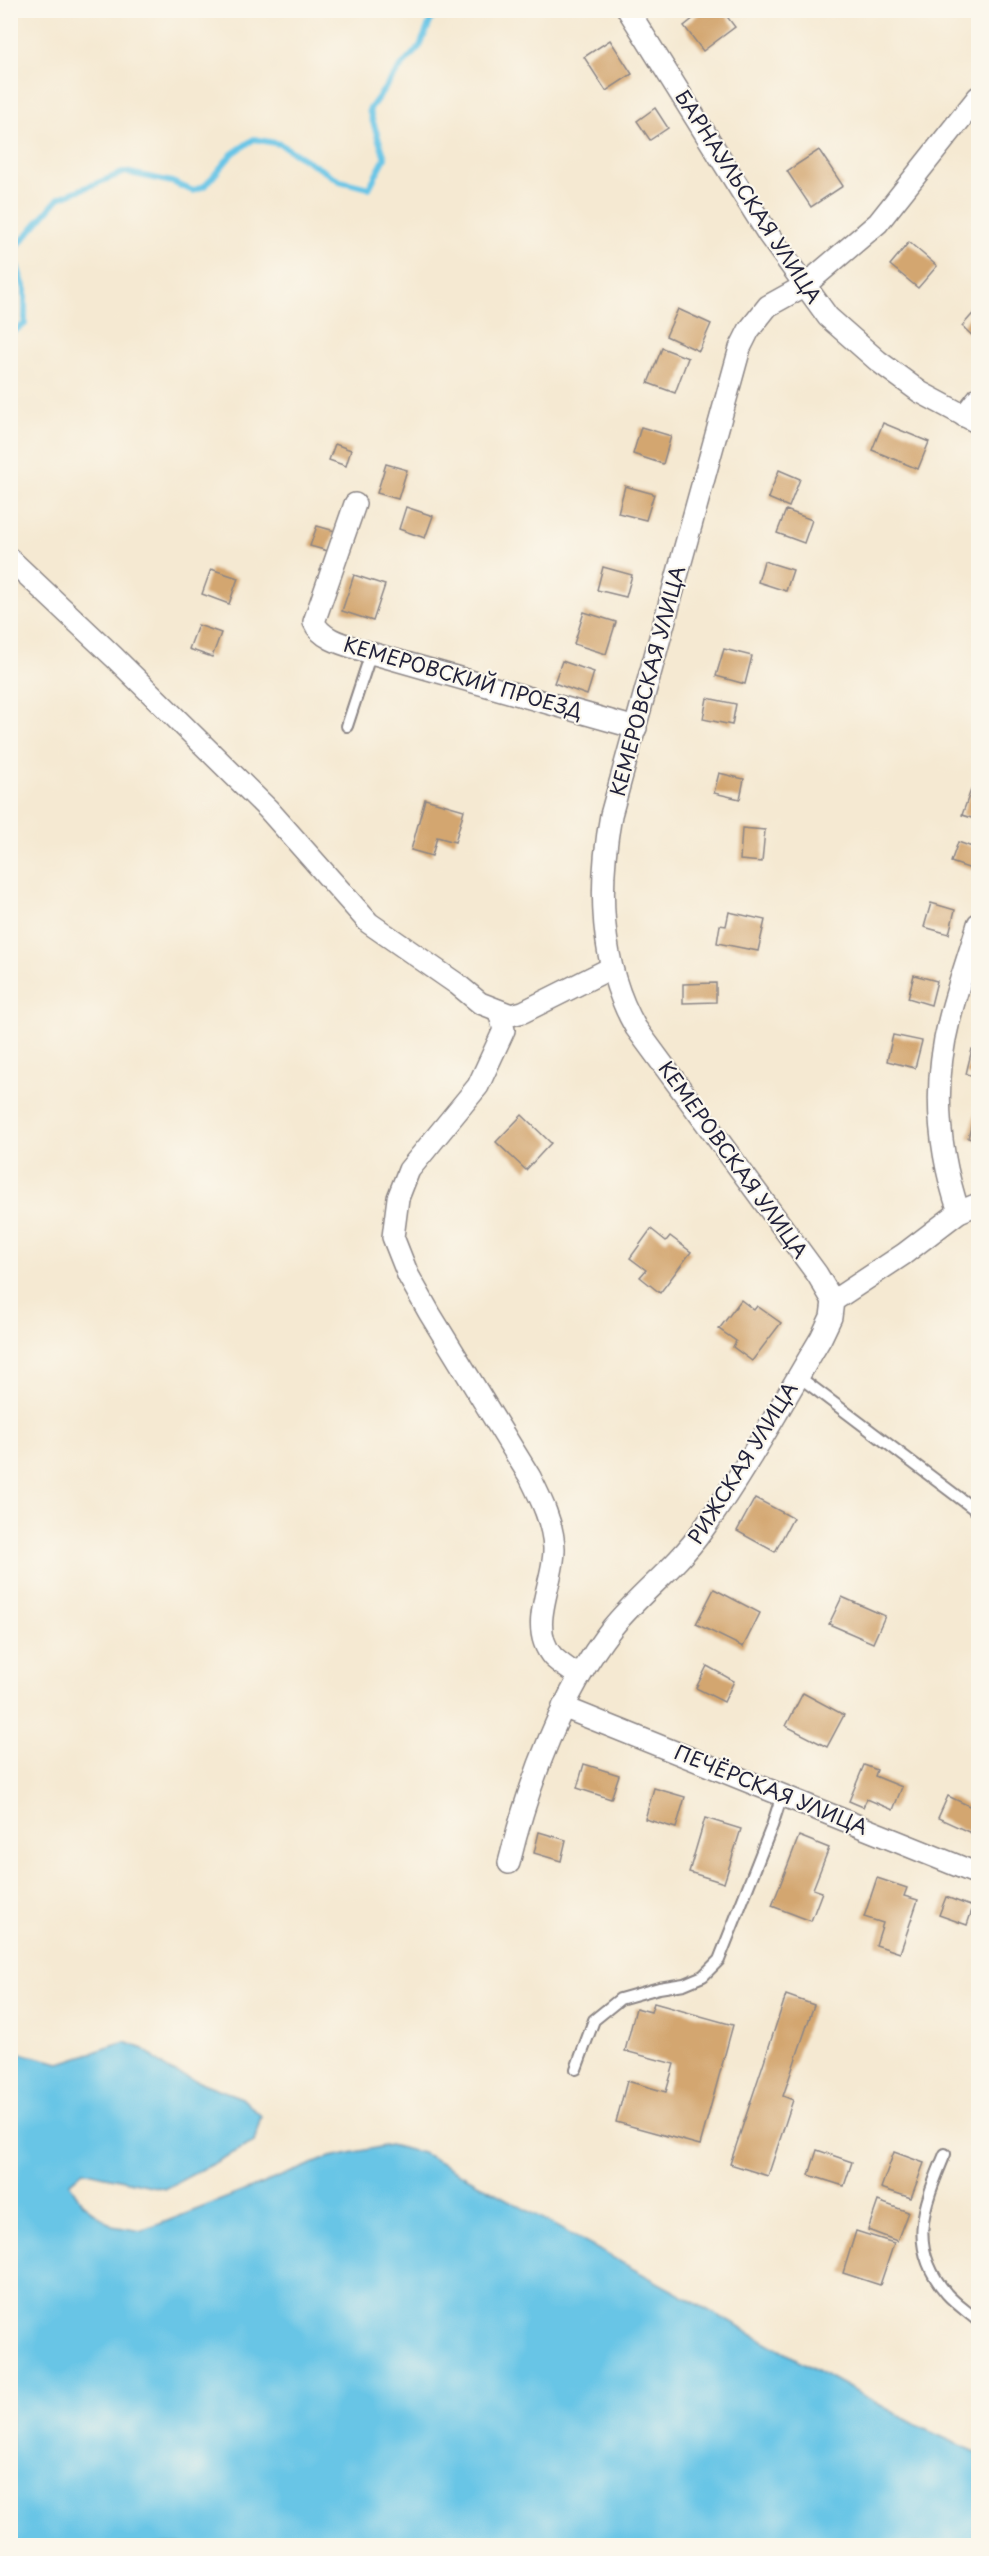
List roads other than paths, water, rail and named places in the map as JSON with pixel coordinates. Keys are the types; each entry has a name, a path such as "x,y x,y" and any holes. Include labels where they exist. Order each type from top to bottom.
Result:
{"street":[{"name":"БАРНАУЛЬСКАЯ УЛИЦА","path":"628,10 768,234 828,317 878,361 920,392 971,420"},
{"name":"КЕМЕРОВСКАЯ УЛИЦА","path":"833,1301 816,1274 636,1028 626,1011 611,968 603,886 605,849 611,815 740,348 749,330 768,306 804,286 878,224 978,98"},
{"path":"971,420 978,398"},
{"name":"КЕМЕРОВСКИЙ ПРОЕЗД","path":"355,504 314,622 318,631 331,639 371,653 636,728"},
{"path":"10,559 268,809 369,923 457,984 480,1003 511,1015 523,1012 611,968"},
{"path":"959,1212 941,1143 939,1084 949,1021 978,924"},
{"path":"499,1012 504,1030 478,1086 409,1170 398,1198 393,1237 408,1275 530,1477 544,1505 554,1548 542,1617 543,1637 552,1656 579,1677"},
{"path":"833,1301 904,1254 959,1212 978,1204"},
{"name":"РИЖСКАЯ УЛИЦА","path":"509,1863 530,1792 563,1707 579,1677 612,1628 640,1597 678,1562 731,1488 831,1317 833,1301"},
{"name":"ПЕЧЁРСКАЯ УЛИЦА","path":"563,1707 978,1874"}],"lane":[{"path":"347,726 371,653"},
{"path":"798,1376 978,1512"},
{"path":"576,2069 594,2020 620,1999 659,1988 684,1984 703,1976 719,1960 772,1826 782,1794"},
{"path":"945,2154 924,2208 924,2249 931,2271 948,2295 978,2321"}],"water":[{"path":"125,2042 144,2049 168,2070 242,2098 261,2116 254,2142 165,2189 83,2171 69,2183 82,2203 112,2226 142,2231 330,2157 390,2145 423,2153 920,2427 978,2453 978,2545 11,2545 11,2051 60,2063"}],"waterway":[{"path":"10,334 25,324 25,289 12,252 59,198 125,172 172,182 193,191 206,185 232,154 254,139 280,144 340,181 369,188 385,158 369,110 399,69 420,46 435,10"}]}
